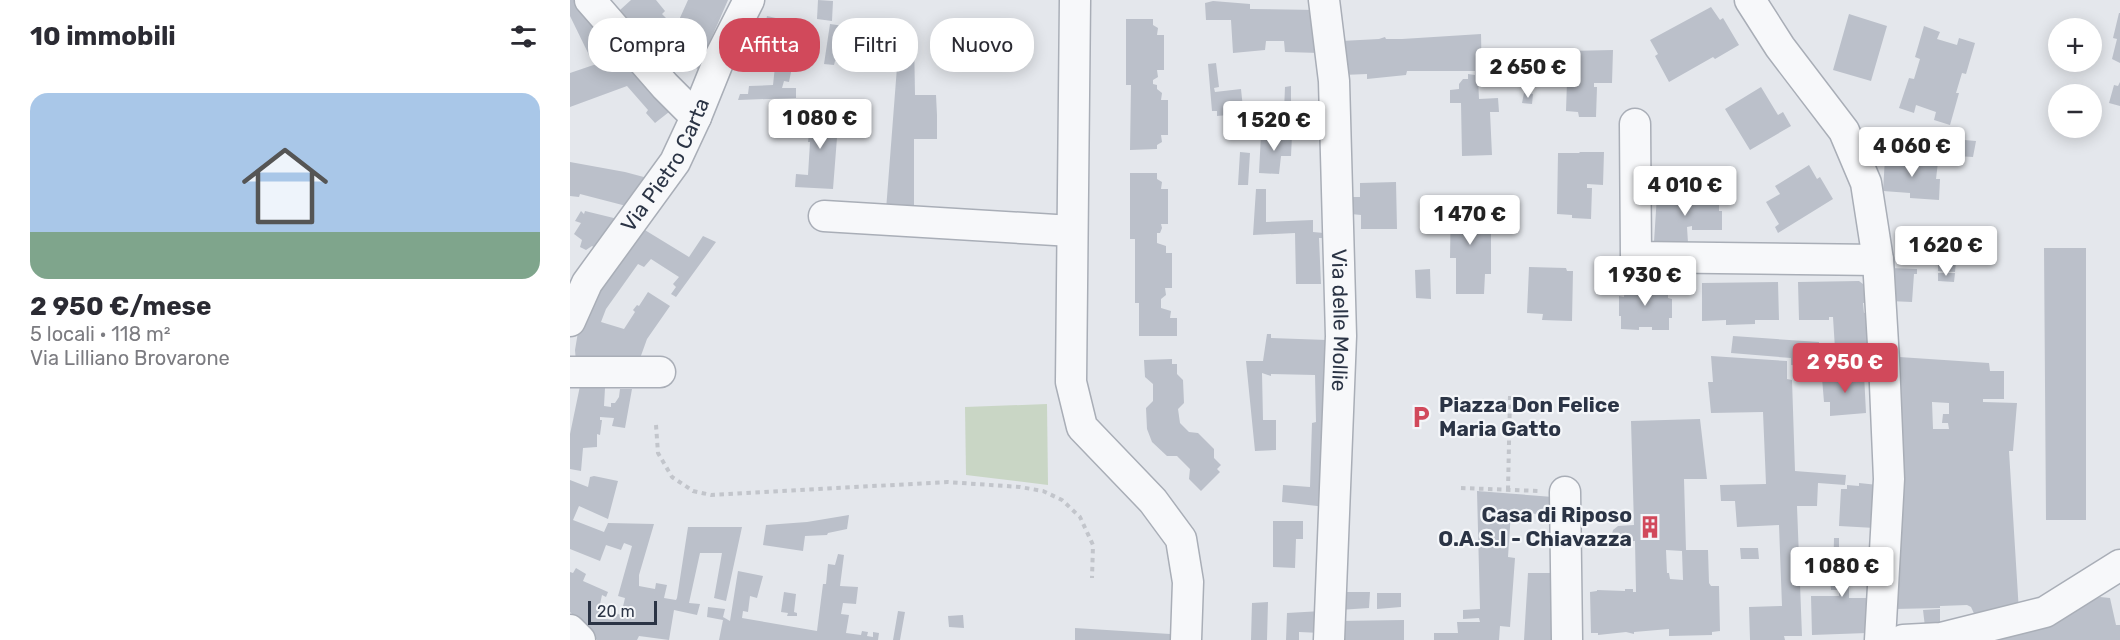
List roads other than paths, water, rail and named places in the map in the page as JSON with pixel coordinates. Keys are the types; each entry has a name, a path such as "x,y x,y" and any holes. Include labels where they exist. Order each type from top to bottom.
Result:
{"street":[{"path":"590,0 665,86 696,117"},
{"name":"Via Pietro Carta","path":"570,321 587,284 675,162 721,55 748,0"},
{"path":"1075,0 1071,382 1082,427 1153,501 1181,539 1188,582 1186,640"},
{"name":"Via delle Mollie","path":"1324,0 1334,81 1341,336 1329,640"},
{"path":"1750,0 1780,47 1844,131 1866,183 1878,260 1889,479 1880,640"},
{"path":"1635,124 1636,256 1878,260"},
{"path":"824,216 1072,231"},
{"path":"570,372 660,372"},
{"path":"1565,492 1567,640"},
{"path":"1903,640 1941,638 2045,612 2120,565"},
{"path":"570,630 580,640"}],"place":[{"name":"Piazza Don Felice Maria Gatto","path":"1421,417"},
{"name":"Casa di Riposo O.A.S.I - Chiavazza","path":"1650,527"}]}
